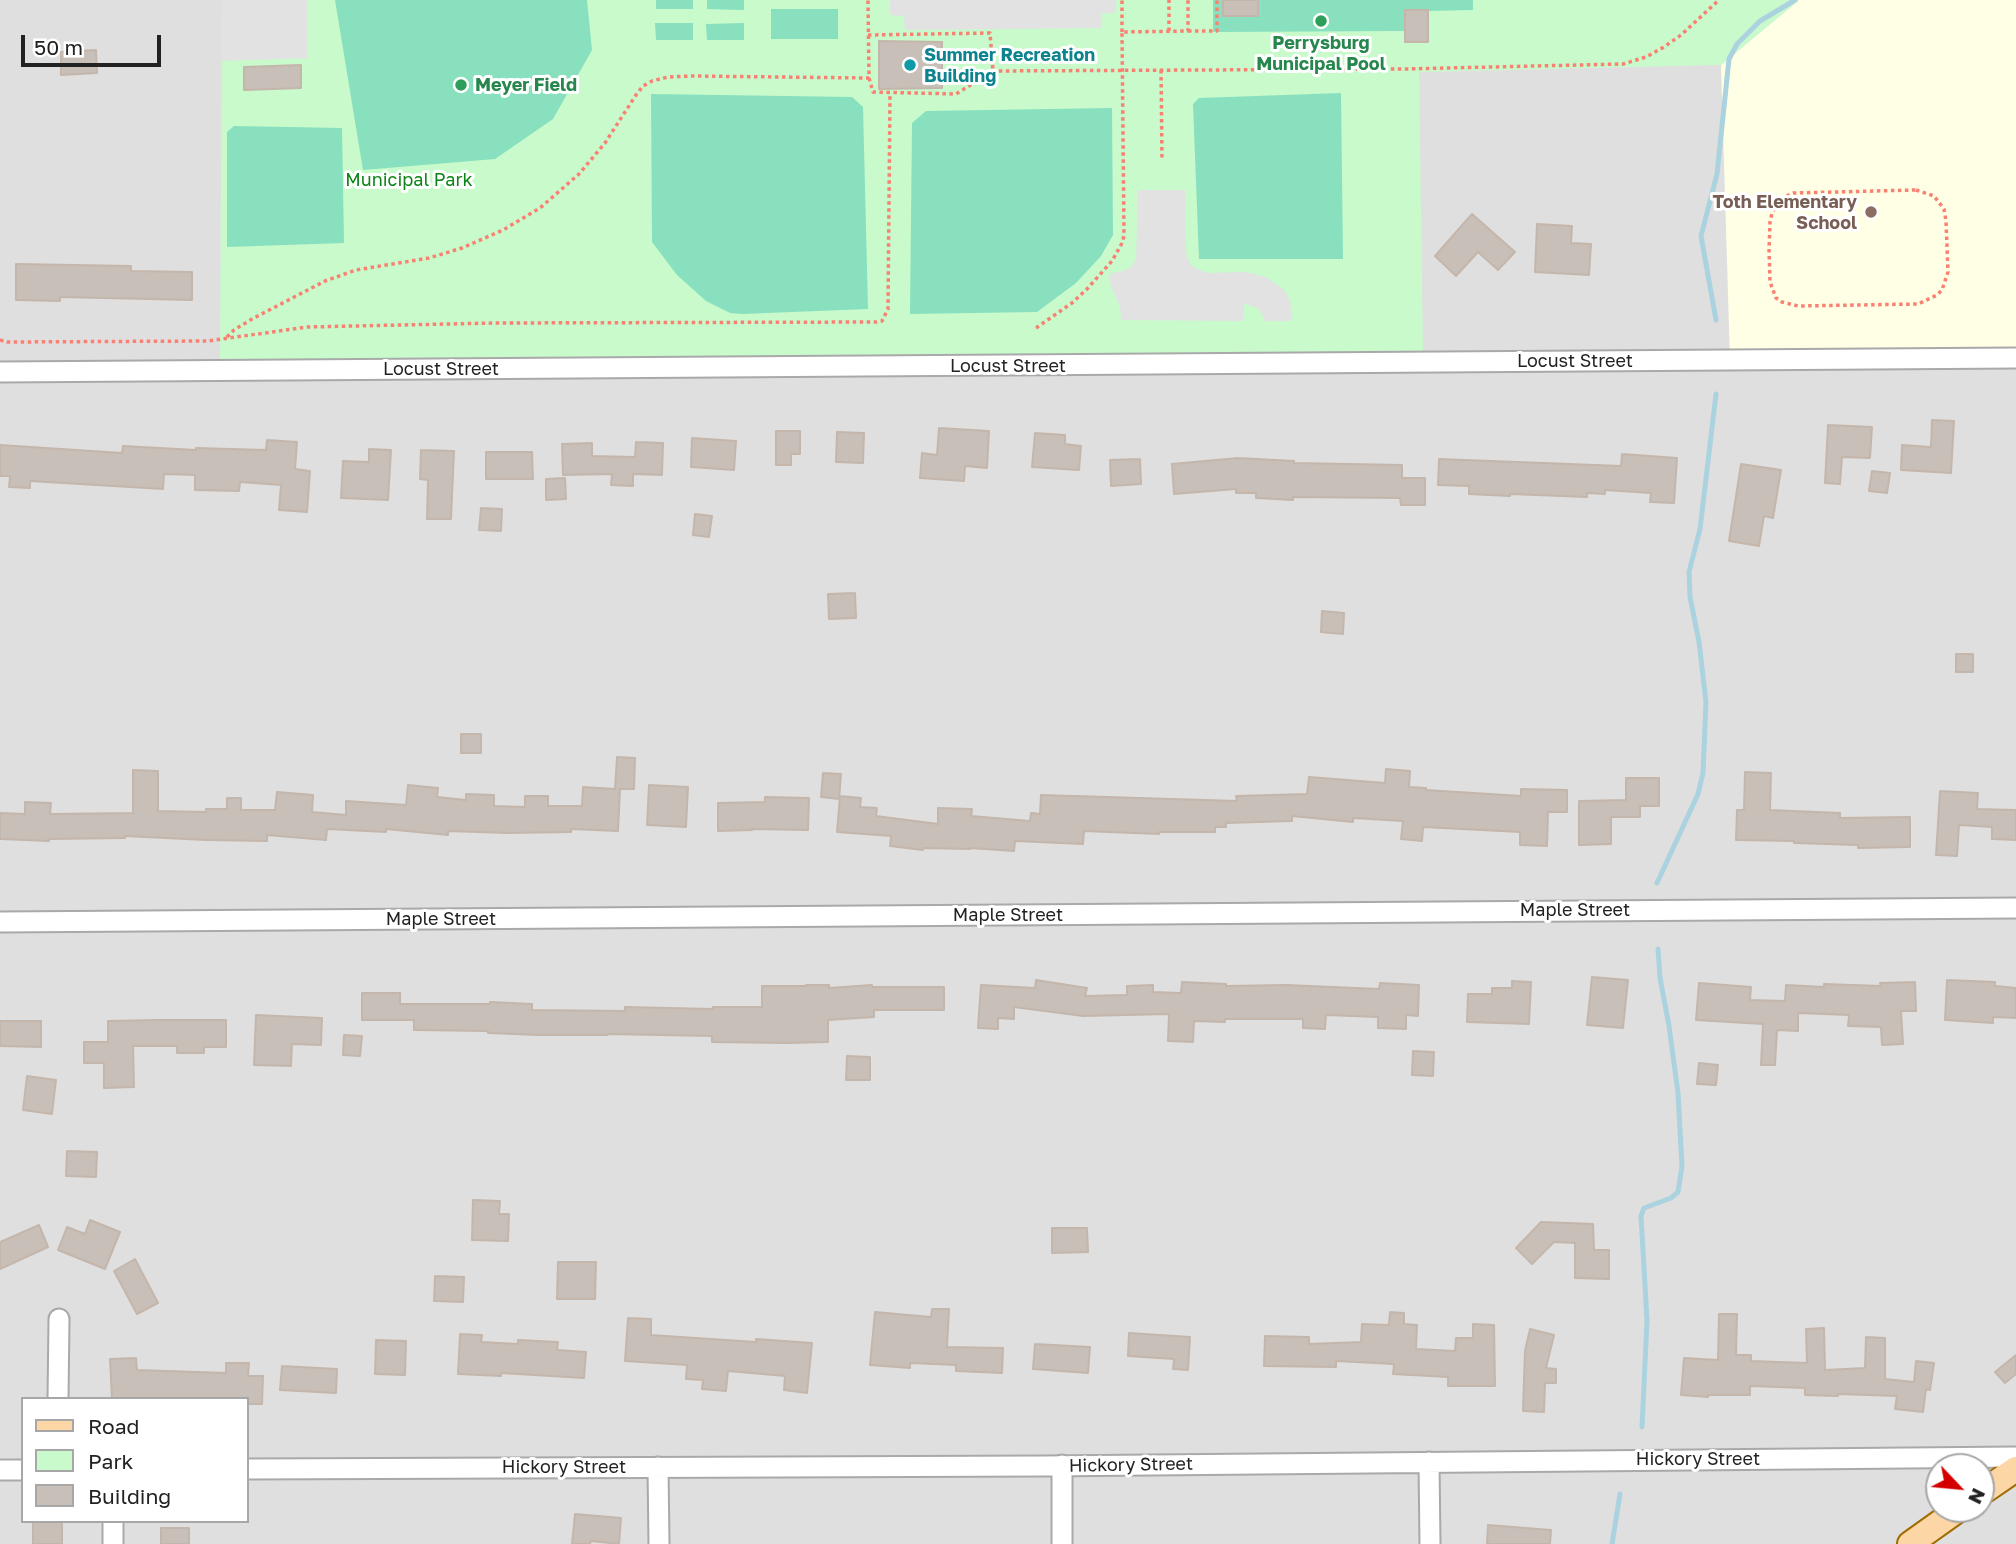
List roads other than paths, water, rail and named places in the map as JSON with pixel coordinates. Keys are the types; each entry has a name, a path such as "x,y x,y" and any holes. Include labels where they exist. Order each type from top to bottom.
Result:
{"main road":[{"path":"1995,1483 2016,1469"},
{"path":"1910,1544 1939,1523"}],"street":[{"name":"Locust Street","path":"0,372 2016,358"},
{"name":"Maple Street","path":"0,922 2016,908"},
{"path":"58,1397 59,1319"},
{"name":"Hickory Street","path":"248,1469 2016,1457"},
{"path":"1429,1462 1430,1544"},
{"path":"1062,1465 1062,1544"},
{"path":"658,1467 659,1544"},
{"path":"0,1470 21,1470"},
{"path":"113,1523 113,1544"}],"waterway":[{"path":"1716,320 1701,236 1717,174 1729,59 1737,44 1760,21 1795,0"},
{"path":"1657,883 1698,794 1703,773 1706,702 1699,642 1690,597 1689,572 1700,529 1716,394"},
{"path":"1642,1427 1647,1321 1641,1216 1644,1208 1671,1198 1678,1192 1682,1166 1678,1093 1658,949"},
{"path":"1612,1544 1620,1494"}],"place":[{"name":"Perrysburg Municipal Pool","path":"1321,21"},
{"name":"Summer Recreation Building","path":"910,65"},
{"name":"Meyer Field","path":"461,85"},
{"name":"Toth Elementary School","path":"1871,212"}],"park label":[{"name":"Municipal Park","path":"409,180"}]}
